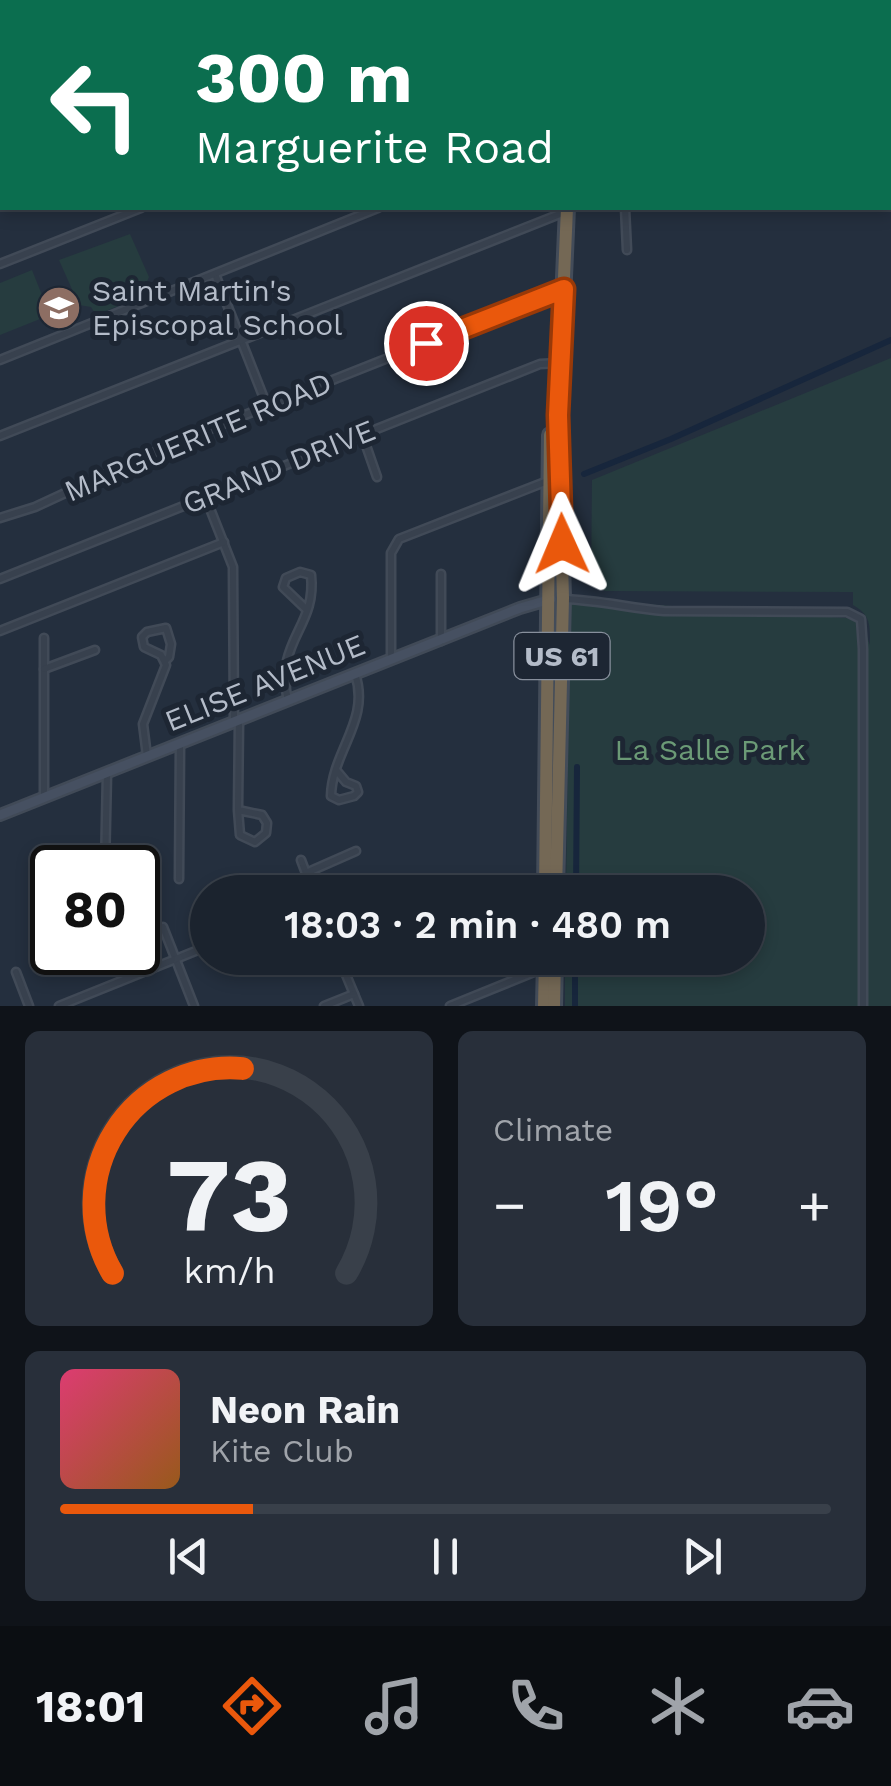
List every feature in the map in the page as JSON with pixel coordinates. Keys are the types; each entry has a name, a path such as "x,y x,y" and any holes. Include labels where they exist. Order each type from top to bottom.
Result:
{"highway":[{"name":"US 61","path":"547,875 553,752 557,363 563,210"},
{"name":"US 61","path":"553,752 556,875"},
{"path":"544,1006 548,975"},
{"path":"551,975 554,1006"}],"street":[{"path":"0,264 137,210"},
{"path":"0,360 373,210"},
{"path":"0,436 563,210"},
{"path":"625,210 627,250"},
{"path":"215,274 267,406"},
{"name":"MARGUERITE ROAD","path":"0,518 560,289"},
{"name":"GRAND DRIVE","path":"0,579 540,364 557,363"},
{"path":"362,434 377,477"},
{"path":"391,660 391,553 399,540 555,478"},
{"path":"206,496 232,567 238,810 240,835 254,842 266,833 267,823 262,815 238,810"},
{"path":"0,631 224,542"},
{"path":"288,701 284,663 307,610 311,575 300,572 286,578 283,587 307,610"},
{"path":"440,640 441,574"},
{"path":"556,599 593,599 637,609 847,612 860,618 864,649 862,1006"},
{"name":"ELISE AVENUE","path":"0,815 440,640 556,599"},
{"path":"147,757 143,724 164,675 170,634 166,628 147,632 142,637 144,647 165,661"},
{"path":"44,638 44,798"},
{"path":"44,670 95,650"},
{"path":"336,770 340,778 356,786 358,792 354,796 339,800 331,796 331,780 341,749 358,718 360,704 354,674"},
{"path":"179,879 180,744"},
{"path":"105,845 107,773"},
{"path":"300,860 306,873 356,851"},
{"path":"163,927 194,1006"},
{"path":"59,1006 190,953"},
{"path":"16,972 30,1006"},
{"path":"346,975 358,1006"},
{"path":"450,1006 520,975"},
{"path":"324,1006 354,994"}],"green space":[{"path":"130,234 149,277 143,290 120,298 118,306 96,315 91,307 79,305 59,260"},
{"path":"32,270 50,315 0,335 0,283"},
{"name":"La Salle Park","path":"891,358 891,1006 565,1006 565,975 765,975 765,875 566,875 570,599 861,619 870,645 868,622 853,605 853,592 605,591 591,583 592,480"}],"waterway":[{"path":"584,474 891,340"},
{"path":"576,875 577,767"},
{"path":"575,975 575,1006"}],"place":[{"name":"Saint Martin's Episcopal School","path":"59,308"}],"route":[{"path":"426,343 564,289 558,415 562,544"}]}
